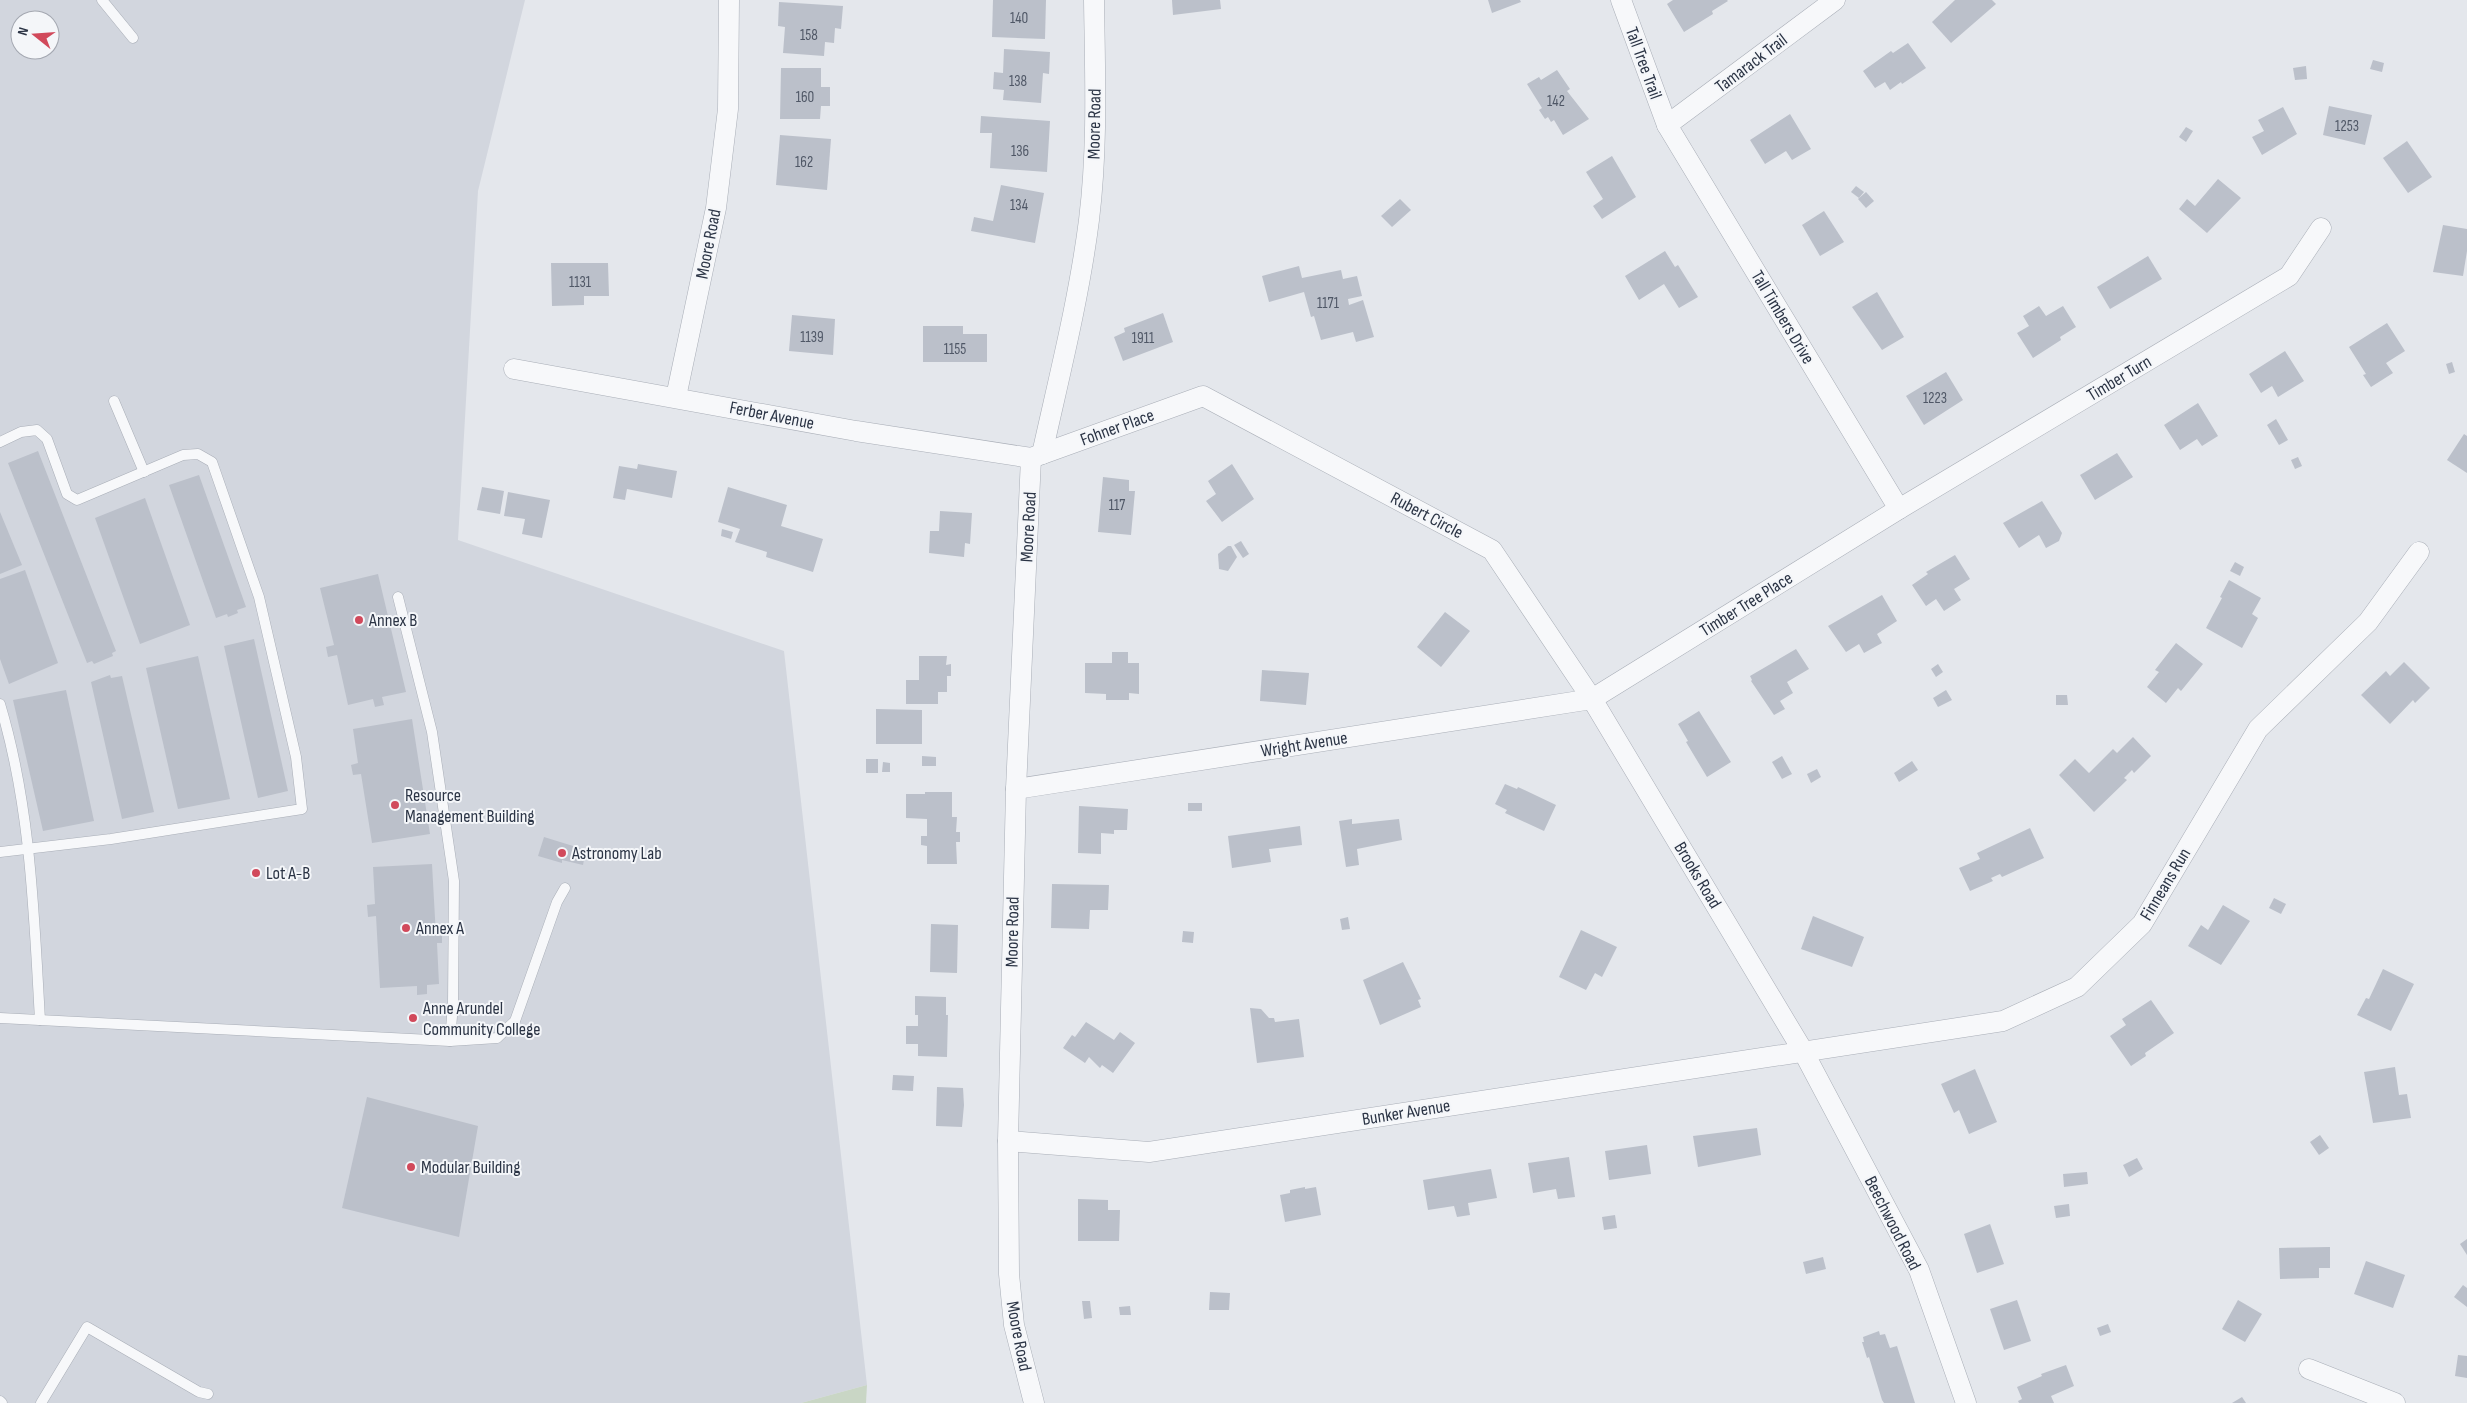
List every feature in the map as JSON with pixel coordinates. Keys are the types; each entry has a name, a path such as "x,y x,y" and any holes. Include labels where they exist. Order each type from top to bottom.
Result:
{"street":[{"name":"Moore Road","path":"676,397 716,208 728,109 729,0"},
{"name":"Moore Road","path":"1034,1403 1014,1325 1009,1274 1008,1141 1016,789 1037,456 1078,286 1089,220 1096,138 1094,0"},
{"name":"Tall Tree Trail","path":"1621,0 1667,125"},
{"name":"Tamarack Trail","path":"1667,125 1835,0"},
{"name":"Tall Timbers Drive","path":"1667,125 1899,509"},
{"name":"Timber Turn","path":"1899,509 2289,276 2321,228"},
{"name":"Ferber Avenue","path":"514,369 856,431 1037,456"},
{"name":"Fohner Place","path":"1037,456 1203,396"},
{"name":"Rubert Circle","path":"1203,396 1492,550 1592,699"},
{"name":"Timber Tree Place","path":"1592,699 1899,509"},
{"name":"Finneans Run","path":"1803,1051 2003,1021 2076,987 2142,924 2258,729 2368,622 2419,552"},
{"name":"Wright Avenue","path":"1016,789 1592,699"},
{"name":"Brooks Road","path":"1592,699 1803,1051"},
{"name":"Bunker Avenue","path":"1008,1141 1149,1152 1803,1051"},
{"name":"Beechwood Road","path":"1803,1051 1919,1270 1966,1403"},
{"path":"2309,1369 2395,1403"}],"lane":[{"path":"102,0 134,38"},
{"path":"114,401 144,472"},
{"path":"0,442 21,432 37,430 47,439 66,494 77,500 183,455 198,454 212,462 260,597 296,757 302,810 111,839 0,852"},
{"path":"398,597 432,732 454,881 453,1004 450,1041"},
{"path":"0,704 6,725 30,848 40,1020"},
{"path":"0,1018 450,1041 496,1038 514,1021 557,902 565,888"},
{"path":"40,1403 87,1327 199,1392 208,1394"}],"shaded area":[{"name":"Anne Arundel Community College","path":"0,0 525,0 478,191 458,540 784,651 867,1385 801,1403 0,1403"}],"green space":[{"path":"867,1385 866,1403 801,1403"}],"building":[{"path":"993,0 1046,0 1045,39 992,37"},
{"path":"1172,0 1220,0 1221,9 1173,15"},
{"path":"1488,0 1520,0 1521,2 1492,13"},
{"path":"1673,0 1728,1 1712,11 1713,14 1684,32 1667,4"},
{"path":"1955,0 1992,0 1996,4 1951,43 1932,22"},
{"path":"779,2 843,6 841,29 835,28 834,43 825,42 824,56 783,53 785,27 778,26"},
{"path":"1908,43 1926,68 1890,90 1885,82 1875,88 1863,71 1891,51 1893,53"},
{"path":"1004,49 1050,52 1049,74 1043,73 1041,103 1003,100 1004,90 993,89 994,72 1003,73"},
{"path":"2373,60 2384,63 2382,72 2370,69"},
{"path":"2306,66 2307,79 2295,80 2293,68"},
{"path":"781,68 821,68 821,87 830,87 830,106 821,106 820,119 780,119"},
{"path":"1557,70 1570,89 1567,91 1589,119 1563,135 1554,120 1551,122 1548,117 1545,119 1539,110 1542,108 1527,84 1539,77 1541,80"},
{"path":"2329,106 2372,115 2365,145 2323,135"},
{"path":"2283,107 2297,134 2262,155 2252,137 2264,131 2258,120"},
{"path":"1790,114 1811,149 1792,160 1786,151 1765,164 1750,140"},
{"path":"981,116 1050,121 1047,172 990,168 992,133 980,133"},
{"path":"2186,127 2193,131 2186,142 2179,137"},
{"path":"780,135 831,139 827,190 776,185"},
{"path":"2407,141 2432,177 2408,193 2383,158"},
{"path":"1612,156 1636,197 1602,219 1593,206 1603,199 1586,172"},
{"path":"2218,179 2241,198 2207,233 2179,209 2187,199 2195,206"},
{"path":"1001,185 1044,193 1035,243 971,231 974,217 993,221"},
{"path":"1856,186 1864,192 1859,198 1851,192"},
{"path":"1866,192 1874,201 1866,208 1858,199"},
{"path":"1400,199 1411,210 1392,227 1381,216"},
{"path":"1824,211 1844,242 1820,256 1802,225"},
{"path":"2443,225 2467,229 2467,251 2463,276 2433,272"},
{"path":"1665,251 1675,267 1678,265 1698,297 1679,308 1664,284 1639,300 1625,276"},
{"path":"2148,256 2162,279 2110,309 2097,287"},
{"path":"551,263 608,263 609,296 584,296 584,305 552,306"},
{"path":"1299,266 1302,278 1341,270 1343,279 1357,276 1362,296 1348,299 1349,305 1363,300 1374,337 1356,342 1353,332 1321,340 1314,316 1311,317 1304,292 1269,302 1262,276"},
{"path":"1877,292 1904,337 1882,350 1852,307"},
{"path":"2039,306 2046,316 2063,306 2076,327 2060,337 2061,340 2033,358 2017,333 2029,326 2023,316"},
{"path":"1163,313 1173,342 1123,361 1114,337 1125,332 1124,328"},
{"path":"792,315 835,319 833,355 789,351"},
{"path":"2387,323 2405,351 2386,363 2393,373 2371,387 2363,375 2366,374 2349,347"},
{"path":"923,326 963,326 963,334 987,334 987,362 923,362"},
{"path":"2285,351 2304,381 2278,397 2272,386 2261,393 2249,374"},
{"path":"2452,362 2455,372 2449,374 2446,364"},
{"path":"1946,372 1963,400 1924,425 1906,396"},
{"path":"2198,403 2218,436 2202,446 2197,439 2180,450 2164,425"},
{"path":"2276,419 2288,440 2279,445 2267,425"},
{"path":"2464,434 2467,436 2467,473 2447,460"},
{"path":"38,451 116,651 112,653 113,656 94,664 92,661 87,663 8,463"},
{"path":"2117,453 2133,477 2095,500 2080,475"},
{"path":"2298,457 2302,466 2295,469 2291,460"},
{"path":"638,464 677,471 672,498 627,489 625,500 613,498 619,466 637,469"},
{"path":"1232,464 1254,499 1222,522 1206,501 1216,494 1208,481"},
{"path":"199,475 246,607 237,610 238,613 228,617 227,614 216,618 169,485"},
{"path":"1103,477 1129,480 1129,491 1135,491 1131,535 1098,532"},
{"path":"482,487 504,491 500,514 477,510"},
{"path":"728,487 787,505 781,526 823,539 813,572 766,557 767,552 735,542 740,529 718,522"},
{"path":"508,492 550,500 542,538 522,534 525,519 504,516"},
{"path":"145,498 190,625 140,644 95,518"},
{"path":"2042,501 2062,533 2059,541 2046,548 2039,535 2019,548 2003,523"},
{"path":"940,511 972,513 970,544 965,543 964,557 929,553 930,531 939,531"},
{"path":"0,512 22,565 0,574"},
{"path":"722,529 733,532 731,539 721,536"},
{"path":"1241,541 1249,554 1243,558 1234,545"},
{"path":"1228,546 1231,546 1237,557 1228,571 1219,569 1218,554"},
{"path":"1955,555 1970,579 1954,589 1961,600 1944,611 1936,599 1926,606 1912,585 1928,574 1926,572"},
{"path":"2235,562 2244,567 2240,576 2230,571"},
{"path":"25,570 58,663 9,684 0,659 0,579"},
{"name":"Annex B","path":"378,574 406,692 382,697 384,705 375,707 373,699 348,705 337,655 328,657 326,647 334,645 320,588"},
{"path":"2229,580 2261,598 2252,614 2258,618 2242,648 2206,628"},
{"path":"1882,595 1897,621 1877,634 1882,643 1864,653 1859,644 1846,652 1828,626"},
{"path":"1445,612 1470,631 1441,667 1417,647"},
{"path":"254,639 288,791 258,798 224,646"},
{"path":"2176,643 2203,664 2181,691 2178,688 2166,703 2147,687 2159,672 2155,670"},
{"path":"1796,649 1809,669 1787,682 1793,693 1780,701 1785,709 1774,715 1751,681 1750,676"},
{"path":"1112,652 1128,652 1128,663 1139,663 1139,694 1129,693 1129,700 1106,700 1106,694 1085,693 1085,663 1112,663"},
{"path":"198,656 230,799 178,809 146,668"},
{"path":"919,656 947,656 946,665 951,664 951,676 947,676 947,692 938,692 938,704 906,704 906,680 919,680"},
{"path":"2404,662 2430,688 2415,703 2413,700 2390,724 2361,695 2386,671 2390,676"},
{"path":"1938,664 1943,672 1936,677 1931,669"},
{"path":"1262,670 1309,673 1306,705 1260,701"},
{"path":"110,675 111,678 122,676 154,812 122,819 91,682"},
{"path":"66,690 94,821 43,831 13,700"},
{"path":"1946,690 1952,700 1938,707 1933,698"},
{"path":"2056,695 2067,695 2068,705 2056,705"},
{"path":"876,709 922,710 922,744 876,744"},
{"path":"1699,711 1731,762 1707,777 1686,742 1688,741 1678,724"},
{"name":"Resource Management Building","path":"412,719 430,834 372,843 361,774 353,775 351,765 358,763 353,729"},
{"path":"2133,737 2151,756 2134,773 2132,770 2124,778 2127,780 2094,812 2059,775 2075,759 2089,773 2113,749 2117,753"},
{"path":"922,756 936,757 936,766 922,766"},
{"path":"1782,756 1792,774 1782,779 1772,762"},
{"path":"866,759 878,759 878,773 866,773"},
{"path":"1912,761 1918,770 1899,782 1894,773"},
{"path":"883,762 890,763 890,772 882,772"},
{"path":"1817,769 1821,777 1811,783 1807,774"},
{"path":"1505,784 1517,789 1518,787 1556,805 1544,831 1505,813 1507,810 1495,804"},
{"path":"925,792 952,792 952,817 957,817 956,832 960,832 960,842 956,842 957,864 927,864 927,846 921,845 921,836 927,836 927,819 906,818 906,794 925,794"},
{"path":"1188,803 1202,803 1202,811 1188,811"},
{"path":"1079,806 1128,809 1127,830 1114,830 1114,834 1101,833 1101,854 1078,853"},
{"path":"1352,819 1352,824 1399,819 1402,840 1357,849 1359,865 1346,867 1339,821"},
{"path":"1300,826 1302,845 1269,849 1271,862 1232,868 1228,836"},
{"path":"2030,828 2044,858 2002,877 2000,874 1991,878 1993,881 1970,891 1959,868 1980,859 1977,853"},
{"name":"Astronomy Lab","path":"544,837 586,850 583,865 562,860 562,863 538,856"},
{"name":"Annex A","path":"432,864 436,936 442,936 442,943 437,943 439,984 427,985 427,994 417,995 417,986 380,988 376,916 368,917 367,905 375,904 373,867"},
{"path":"1052,884 1109,885 1108,910 1090,910 1089,929 1051,928"},
{"path":"2274,898 2286,904 2281,914 2269,908"},
{"path":"2223,905 2250,921 2221,965 2188,946 2201,925 2208,930"},
{"path":"1813,916 1864,937 1852,967 1801,949"},
{"path":"1348,917 1350,929 1342,930 1340,919"},
{"path":"931,924 958,925 957,973 930,972"},
{"path":"1581,930 1617,947 1602,977 1595,973 1586,990 1559,977"},
{"path":"1183,931 1194,932 1193,943 1182,942"},
{"path":"1403,962 1421,999 1418,1000 1421,1007 1380,1025 1363,980"},
{"path":"2383,969 2414,984 2391,1031 2357,1015 2366,998 2369,999"},
{"path":"915,996 946,997 946,1015 948,1015 947,1057 918,1056 918,1044 906,1044 906,1026 918,1026 918,1015 915,1015"},
{"path":"2151,1000 2174,1033 2145,1053 2146,1056 2131,1066 2110,1036 2126,1025 2122,1019"},
{"path":"1250,1008 1261,1009 1269,1018 1274,1018 1275,1022 1299,1019 1304,1057 1257,1063"},
{"path":"1086,1022 1114,1040 1120,1032 1135,1043 1113,1073 1102,1065 1100,1068 1089,1057 1085,1063 1063,1048 1072,1035 1075,1037"},
{"path":"2395,1067 2399,1095 2407,1094 2411,1118 2373,1123 2364,1072"},
{"path":"1975,1069 1997,1122 1969,1134 1959,1110 1954,1113 1941,1084"},
{"path":"893,1075 914,1076 913,1091 892,1090"},
{"path":"937,1087 963,1088 962,1127 936,1126"},
{"name":"Modular Building","path":"367,1097 478,1126 459,1237 342,1208"},
{"path":"1757,1128 1761,1155 1698,1167 1693,1136"},
{"path":"2320,1135 2329,1148 2319,1155 2310,1142"},
{"path":"1647,1145 1651,1174 1609,1180 1605,1151"},
{"path":"1569,1157 1575,1197 1558,1199 1556,1189 1533,1193 1528,1163"},
{"path":"2137,1158 2143,1169 2129,1177 2123,1165"},
{"path":"1491,1169 1497,1198 1468,1203 1470,1215 1457,1217 1454,1206 1428,1210 1423,1180"},
{"path":"2087,1172 2088,1184 2064,1187 2063,1174"},
{"path":"1305,1187 1305,1189 1316,1187 1321,1215 1285,1222 1280,1195 1290,1193 1290,1190"},
{"path":"1078,1199 1108,1200 1108,1210 1120,1210 1119,1241 1078,1241"},
{"path":"2069,1204 2070,1216 2056,1218 2054,1206"},
{"path":"1615,1215 1617,1228 1604,1230 1602,1217"},
{"path":"1990,1224 2004,1264 1977,1273 1964,1234"},
{"path":"2467,1239 2467,1255 2460,1244"},
{"path":"2330,1247 2330,1268 2319,1268 2319,1278 2280,1279 2279,1248"},
{"path":"1823,1257 1826,1269 1806,1274 1803,1262"},
{"path":"2366,1261 2405,1275 2393,1308 2354,1294"},
{"path":"2463,1285 2467,1288 2467,1307 2454,1297"},
{"path":"1210,1292 1230,1293 1229,1310 1209,1310"},
{"path":"2017,1300 2031,1341 2004,1350 1990,1309"},
{"path":"2238,1300 2262,1314 2245,1342 2222,1329"},
{"path":"1082,1301 1090,1301 1092,1318 1084,1319"},
{"path":"1130,1306 1131,1315 1120,1315 1119,1307"},
{"path":"2108,1324 2111,1332 2100,1336 2097,1328"},
{"path":"1879,1331 1880,1335 1885,1334 1890,1348 1897,1346 1915,1403 1884,1403 1882,1400 1869,1357 1867,1358 1862,1342 1864,1342 1863,1337"},
{"path":"2458,1355 2467,1356 2467,1378 2455,1376"},
{"path":"2066,1365 2074,1386 2051,1396 2054,1403 2019,1403 2018,1401 2022,1399 2017,1387 2042,1376 2041,1374"},
{"path":"2242,1397 2246,1403 2232,1403"}],"place":[{"name":"Annex B","path":"359,620"},
{"name":"Resource Management Building","path":"395,805"},
{"name":"Astronomy Lab","path":"562,853"},
{"name":"Lot A-B","path":"256,873"},
{"name":"Annex A","path":"406,928"},
{"name":"Anne Arundel Community College","path":"413,1018"},
{"name":"Modular Building","path":"411,1167"}]}
